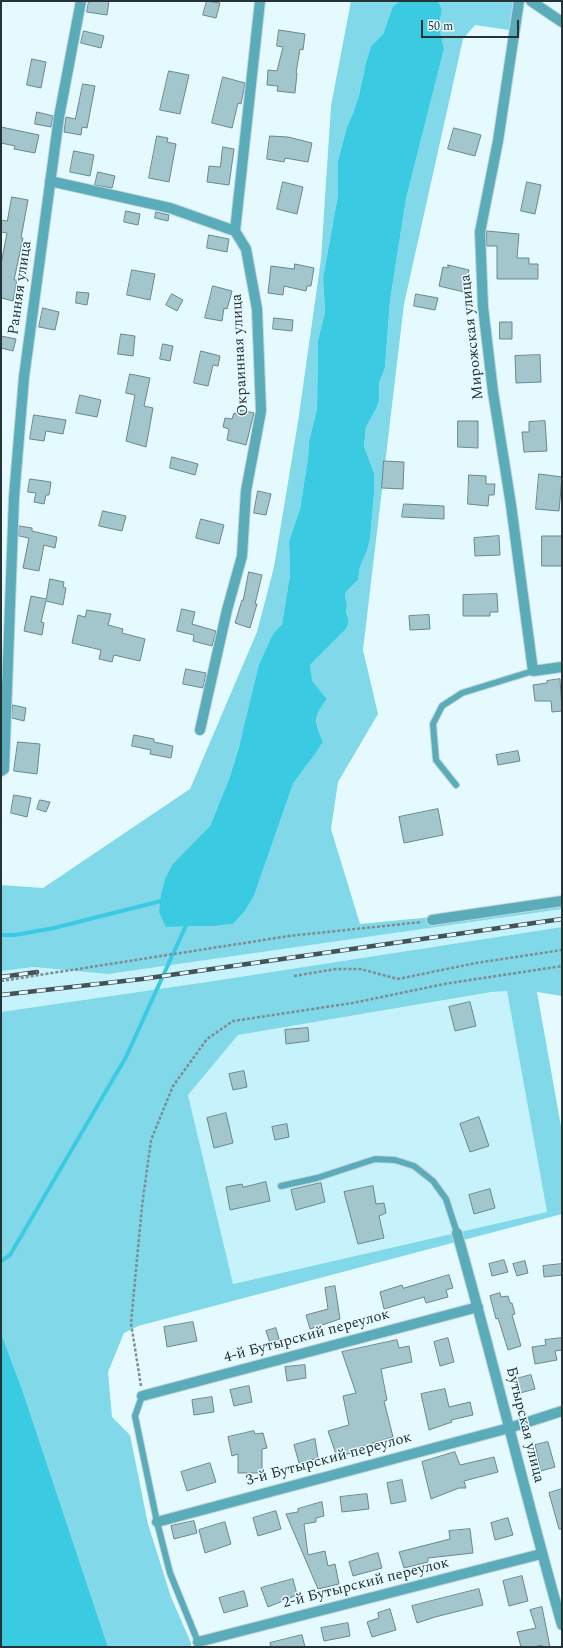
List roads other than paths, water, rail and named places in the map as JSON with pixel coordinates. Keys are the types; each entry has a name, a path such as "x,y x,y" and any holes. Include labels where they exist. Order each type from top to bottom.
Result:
{"street":[{"name":"Ранняя улица","path":"1,771 4,769 14,490 24,377 59,117 81,1"},
{"path":"50,182 170,208 235,231 260,1"},
{"name":"Мирожская улица","path":"519,1 498,141 480,232 485,323 493,392 511,505 533,671"},
{"path":"531,1 562,22"},
{"name":"Окраинная улица","path":"200,730 227,610 242,556 246,491 261,411 257,309 246,249 235,231"},
{"path":"533,671 562,667"},
{"path":"432,920 562,900"},
{"name":"Бутырская улица","path":"457,1233 562,1625"},
{"name":"4-й Бутырский переулок","path":"142,1396 478,1307"},
{"name":"3-й Бутырский переулок","path":"157,1522 509,1428 562,1412"},
{"name":"2-й Бутырский переулок","path":"198,1645 542,1554"}],"lane":[{"path":"456,785 436,760 433,724 442,706 462,693 533,671"},
{"path":"281,1186 317,1178 375,1159 395,1160 414,1166 433,1181 446,1199 457,1233"},
{"path":"142,1396 135,1416 157,1522 170,1573 198,1645"}],"waterway":[{"path":"1,935 15,935 54,928 165,900"},
{"path":"1,1261 10,1255 126,1057 188,921"}],"railway":[{"path":"1,995 142,979 562,919"},
{"path":"1,977 37,972"}]}
